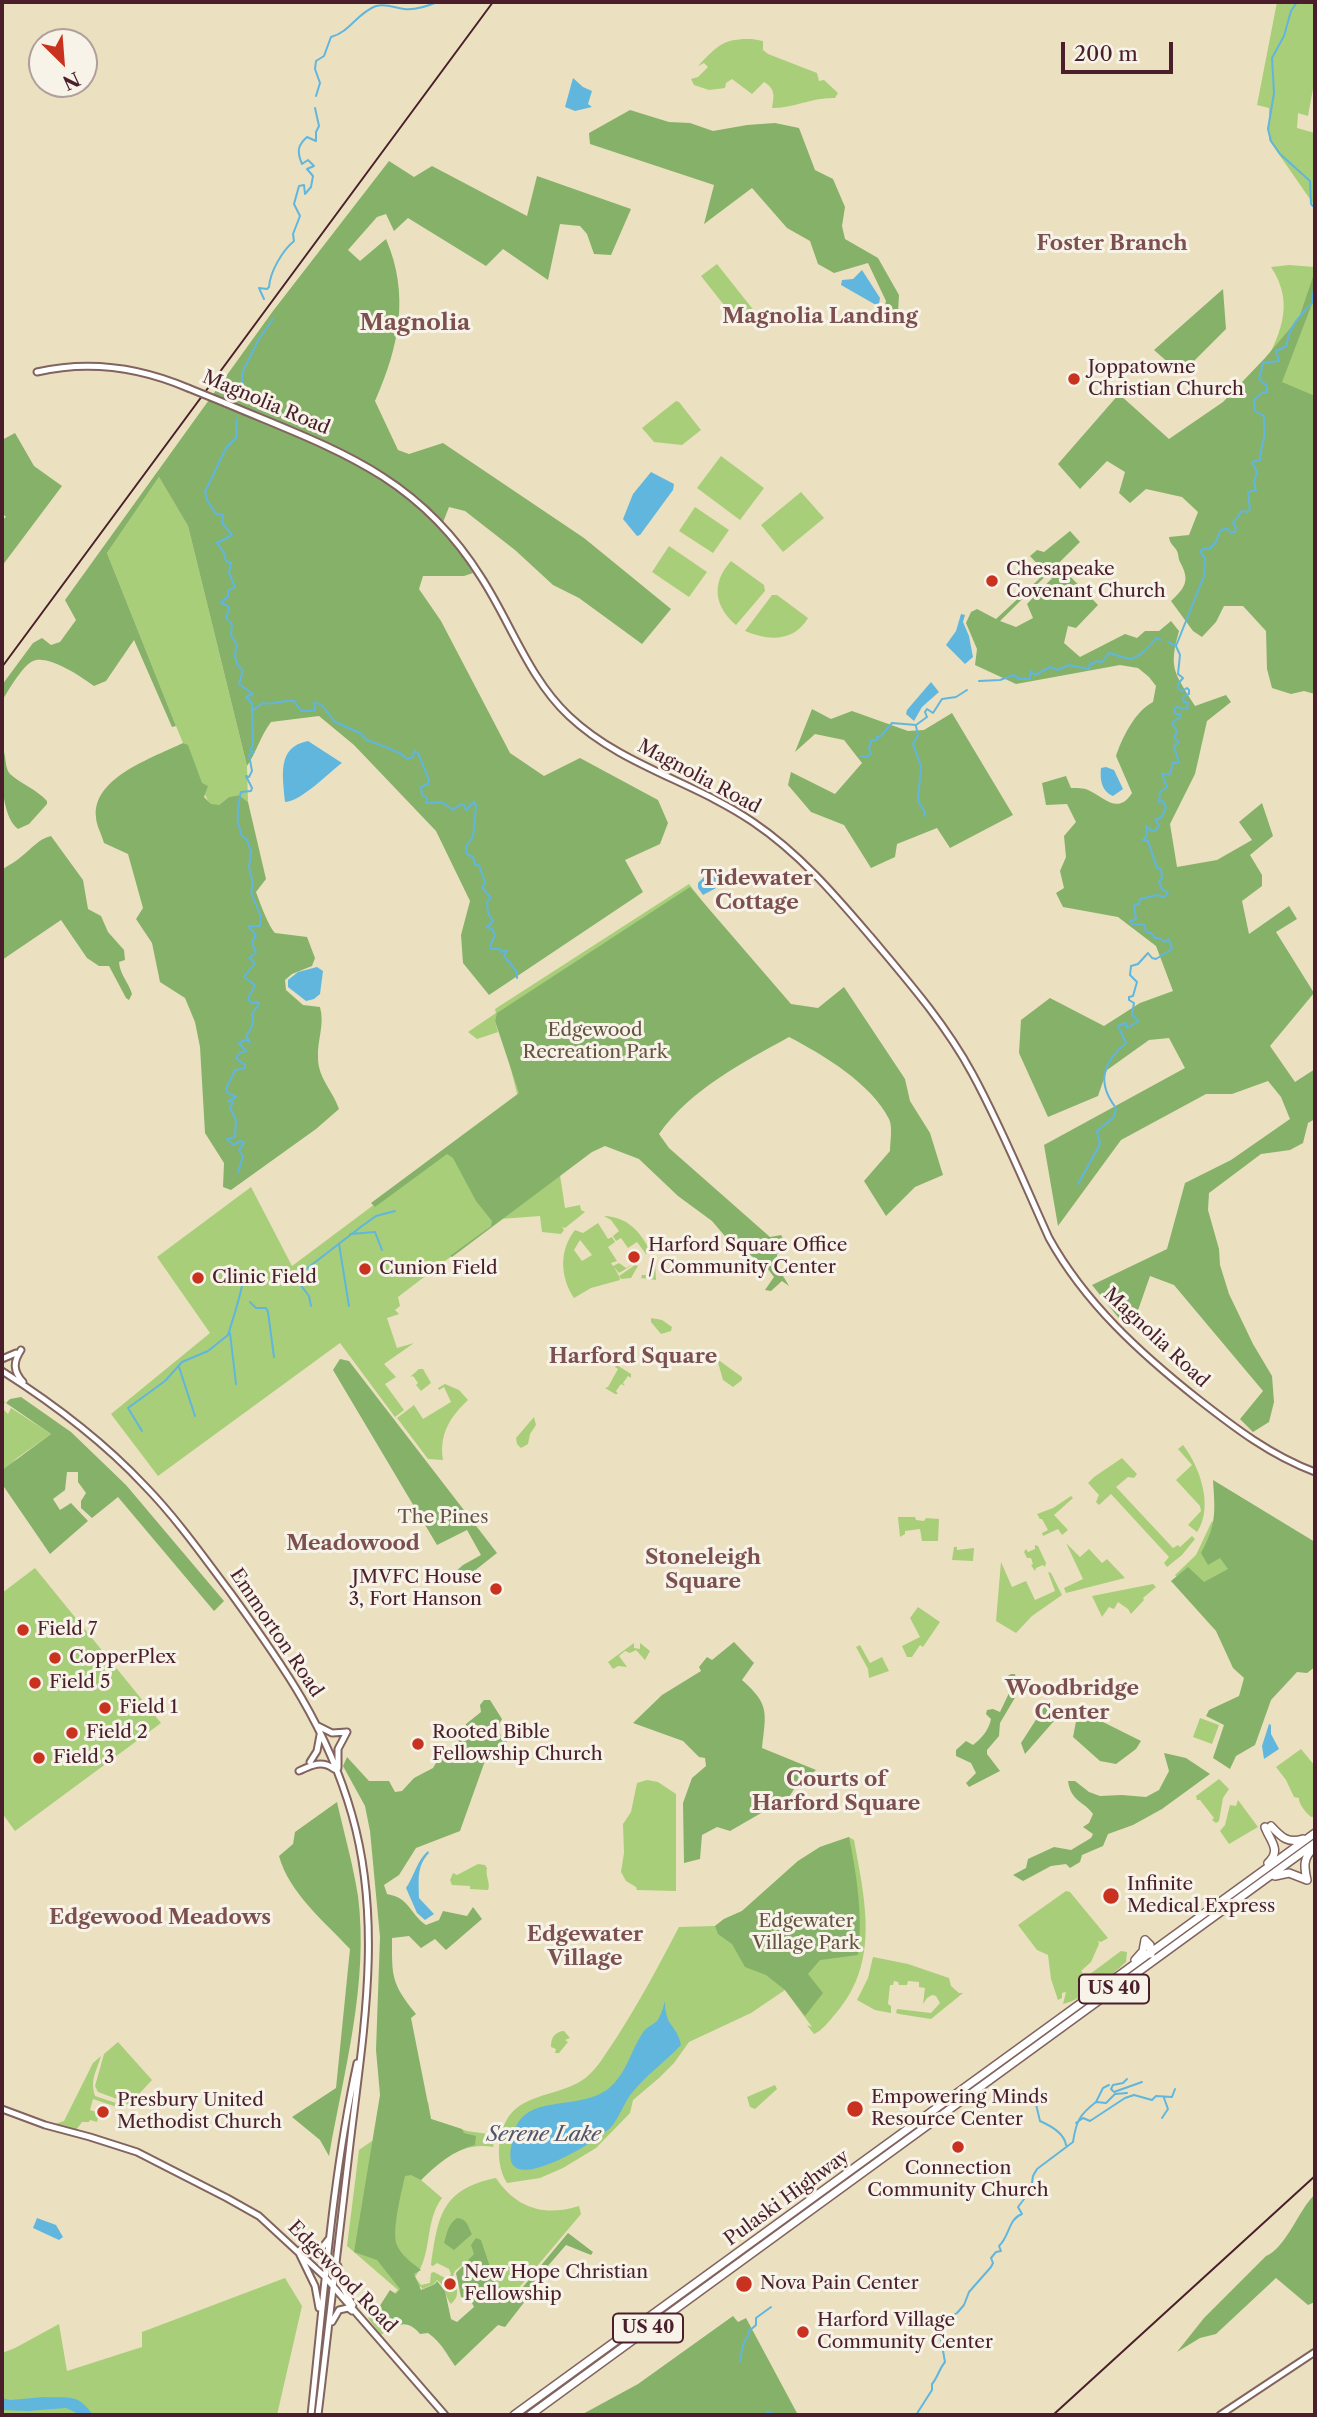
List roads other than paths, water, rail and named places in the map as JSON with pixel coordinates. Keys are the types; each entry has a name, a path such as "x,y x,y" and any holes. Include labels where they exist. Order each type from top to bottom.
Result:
{"highway":[{"path":"1268,1826 1282,1838 1295,1841 1314,1840 1305,1860 1307,1880 1283,1873 1237,1894 1274,1857 1274,1843 1268,1826"},
{"name":"Pulaski Highway","path":"514,2415 1127,1970 1153,1956 1314,1840"},
{"name":"Pulaski Highway","path":"1169,1939 1237,1894"},
{"path":"1145,1940 1159,1943 1169,1939"},
{"path":"1153,1956 1169,1939"},
{"path":"1145,1940 1150,1945 1153,1956"},
{"path":"1127,1970 1143,1951 1145,1940"},
{"name":"Pulaski Highway","path":"530,2415 1139,1971 1153,1956"}],"main road":[{"name":"Magnolia Road","path":"37,372 70,366 115,367 150,374 338,451 398,486 436,519 462,548 485,583 536,676 570,717 614,751 752,821 805,864 926,1001 954,1042 987,1102 1049,1238 1064,1264 1091,1300 1126,1337 1227,1423 1265,1448 1315,1472"},
{"path":"2,1359 19,1352 15,1370 27,1387"},
{"name":"Emmorton Road","path":"2,1371 77,1423 105,1447 169,1512 276,1656 320,1729 338,1775 359,1846 368,1908 369,1969 318,2415"},
{"path":"2,1378 19,1382"},
{"path":"310,1762 317,1751 320,1729 332,1733 347,1732 338,1749 338,1775"},
{"path":"299,1771 313,1765 325,1764 338,1775"},
{"name":"Emmorton Road","path":"311,2415 319,2324 345,2120 363,2039"},
{"name":"Edgewood Road","path":"2,2109 45,2125 137,2152 259,2216 325,2277 445,2415"},
{"path":"294,2247 307,2253 318,2253 325,2246 330,2234"},
{"path":"294,2247 315,2286 319,2324"},
{"path":"337,2251 340,2281 358,2314"},
{"path":"328,2330 338,2310 348,2308 358,2314"},
{"path":"1220,2415 1315,2352"}],"water":[{"path":"573,78 592,91 588,104 592,107 575,111 565,107"},
{"path":"862,270 880,298 879,304 876,305 841,285 842,280 853,279"},
{"path":"651,472 674,484 673,490 637,536 623,519 633,494"},
{"path":"961,614 965,615 963,622 973,657 965,664 946,645 956,631"},
{"path":"931,682 939,692 922,707 914,721 906,714 907,710"},
{"path":"308,741 342,763 307,792 285,802 283,773 286,756 298,744"},
{"path":"1101,768 1114,770 1123,789 1113,796 1102,784"},
{"path":"717,870 721,879 718,887 703,895 698,883 710,871"},
{"path":"317,967 323,971 320,994 306,1001 288,987 288,980 298,972"},
{"path":"1269,1724 1279,1749 1264,1759 1262,1746"},
{"path":"428,1851 420,1869 419,1898 434,1914 425,1920 417,1913 406,1888"},
{"name":"Serene Lake","path":"665,2001 667,2016 681,2045 637,2087 612,2126 593,2141 560,2159 529,2170 517,2168 510,2155 519,2121 528,2112 540,2107 582,2100 608,2089 620,2076 644,2031 658,2019"},
{"path":"37,2218 56,2225 63,2237 59,2240 33,2228"},
{"path":"2,2398 10,2400 72,2398 83,2403 93,2415 81,2415 66,2408 2,2410"}],"waterway":[{"path":"316,96 320,83 315,69 316,61 324,56 331,37 338,35 376,6 412,9 437,2"},
{"name":"Foster Branch","path":"1297,2 1272,58 1274,93 1268,129 1271,141 1280,154 1310,181 1311,204 1315,208"},
{"path":"264,299 259,288 269,287 277,262 294,241 293,234 300,216 294,204 299,186 304,185 305,194 311,187 313,176 307,169 314,166 308,160 302,164 299,149 307,137 316,141 319,126 315,108"},
{"path":"1078,1184 1100,1144 1097,1131 1114,1117 1116,1108 1104,1081 1107,1065 1126,1043 1118,1026 1126,1023 1127,1028 1139,1021 1132,1015 1134,1003 1129,1000 1137,982 1130,975 1131,966 1138,964 1148,953 1156,959 1172,949 1169,939 1165,942 1156,939 1146,932 1144,925 1132,924 1130,921 1136,919 1134,905 1139,904 1140,899 1157,895 1164,897 1168,893 1162,889 1159,882 1162,878 1161,869 1157,868 1148,841 1143,840 1147,835 1146,826 1152,831 1156,830 1159,825 1155,820 1162,817 1166,807 1163,801 1159,802 1160,792 1167,787 1162,774 1170,774 1173,763 1179,762 1174,747 1179,742 1174,738 1177,731 1172,723 1180,717 1174,710 1176,707 1187,709 1188,703 1183,699 1189,694 1189,690 1187,688 1182,691 1178,688 1183,678 1178,674 1180,655 1176,646 1204,576 1205,558 1200,552 1204,548 1209,549 1216,542 1220,531 1227,528 1230,532 1235,532 1233,523 1242,511 1247,512 1250,509 1248,492 1256,490 1254,482 1257,472 1252,462 1260,460 1264,436 1264,416 1255,411 1254,400 1267,392 1267,386 1259,379 1263,363 1279,361 1276,351 1287,346 1292,328 1313,302 1315,289"},
{"path":"242,393 242,373 259,339 273,319"},
{"path":"237,419 236,438 226,448 205,492 216,514 223,515 222,523 232,535 217,543 226,561 231,563 229,573 235,587 228,591 228,596 221,603 229,609 226,618 232,624 231,635 237,645 236,662 243,670 239,684 253,694 246,697 252,703 253,745 250,750 254,752 249,755 252,771 249,777 246,776 252,788 251,791 241,792 238,820 241,835 247,840 251,851 251,892 261,917 260,926 248,926 256,935 252,942 256,953 249,958 255,963 244,977 255,985 248,999 259,1004 252,1014 253,1023 246,1036 250,1042 245,1040 239,1043 246,1051 236,1058 245,1068 235,1070 226,1089 236,1097 228,1101 233,1102 230,1108 236,1120 235,1137 227,1139 233,1145 241,1141 244,1143 239,1150 243,1156 238,1173"},
{"path":"979,681 1000,680 1014,675 1018,679 1030,679 1031,671 1035,675 1050,667 1057,670 1069,665 1089,669 1090,663 1102,662 1109,653 1131,659 1142,653 1156,638 1161,640"},
{"path":"1168,642 1176,646"},
{"path":"861,756 867,757 871,754 871,741 878,739 892,723 916,725 927,717 927,709 933,713 942,699 956,697 967,690"},
{"path":"253,710 263,703 294,701 301,711 313,711 314,703 321,704 335,722 360,733 365,739 400,753 407,759 413,757 415,751 418,753 429,780 428,784 421,787 422,795 427,798 426,803 442,802 453,810 461,804 466,810 474,802 476,806 473,837 466,846 467,854 473,857 475,865 479,865 485,883 482,887 491,898 487,902 488,913 493,921 487,927 492,929 495,935 491,949 499,949 501,952 507,950 504,956 517,972 517,978"},
{"path":"916,726 918,735 913,744 921,766 918,801 925,812 924,816"},
{"path":"292,1280 376,1216 395,1211"},
{"path":"350,1234 375,1232 382,1250"},
{"path":"339,1244 349,1306"},
{"path":"289,1284 296,1279 309,1296 311,1306"},
{"path":"142,1431 128,1408 165,1381 182,1362 208,1351 228,1335 242,1286"},
{"path":"250,1302 256,1308 266,1308 268,1312 274,1357"},
{"path":"230,1333 236,1384"},
{"path":"179,1367 195,1416"},
{"path":"1113,2091 1113,2085 1123,2083 1127,2079"},
{"path":"1114,2092 1142,2082"},
{"path":"1096,2102 1103,2088 1109,2085"},
{"path":"1076,2123 1083,2118 1090,2121 1125,2098 1134,2095 1152,2100 1156,2096 1172,2097 1175,2089"},
{"path":"916,2415 945,2362 940,2334 943,2332 944,2321 964,2305 969,2292 991,2267 991,2258 1001,2251 999,2246 1011,2224 1022,2214 1018,2207 1031,2190 1037,2169 1073,2142 1079,2119 1090,2107 1096,2102 1106,2103 1115,2094 1127,2093"},
{"path":"1034,2096 1040,2121 1060,2133 1066,2145"},
{"path":"1162,2118 1168,2109 1164,2098"},
{"path":"740,2361 748,2332 756,2325 756,2318 771,2307"},
{"path":"765,2415 767,2412 778,2415"}],"railway":[{"path":"2,667 493,2"},
{"path":"1053,2415 1315,2176"}],"place":[{"name":"Joppatowne Christian Church","path":"1074,379"},
{"name":"Chesapeake Covenant Church","path":"992,581"},
{"name":"Harford Square Office / Community Center","path":"634,1257"},
{"name":"Cunion Field","path":"365,1269"},
{"name":"Clinic Field","path":"198,1278"},
{"name":"JMVFC House 3, Fort Hanson","path":"496,1589"},
{"name":"Field 7","path":"23,1630"},
{"name":"CopperPlex","path":"55,1658"},
{"name":"Field 5","path":"35,1683"},
{"name":"Field 1","path":"105,1708"},
{"name":"Field 2","path":"72,1733"},
{"name":"Rooted Bible Fellowship Church","path":"418,1744"},
{"name":"Field 3","path":"39,1758"},
{"name":"Infinite Medical Express","path":"1111,1896"},
{"name":"Empowering Minds Resource Center","path":"855,2109"},
{"name":"Presbury United Methodist Church","path":"103,2112"},
{"name":"Connection Community Church","path":"958,2147"},
{"name":"New Hope Christian Fellowship","path":"450,2284"},
{"name":"Nova Pain Center","path":"744,2284"},
{"name":"Harford Village Community Center","path":"803,2332"}],"district":[{"name":"Foster Branch","path":"1112,244"},
{"name":"Magnolia Landing","path":"820,317"},
{"name":"Magnolia","path":"415,323"},
{"name":"Tidewater Cottage","path":"757,891"},
{"name":"Harford Square","path":"633,1357"},
{"name":"Meadowood","path":"353,1544"},
{"name":"Stoneleigh Square","path":"703,1570"},
{"name":"Woodbridge Center","path":"1072,1701"},
{"name":"Courts of Harford Square","path":"836,1792"},
{"name":"Edgewood Meadows","path":"160,1918"},
{"name":"Edgewater Village","path":"585,1947"}],"park label":[{"name":"Edgewood Recreation Park","path":"595,1042"},
{"name":"The Pines","path":"443,1518"},
{"name":"Edgewater Village Park","path":"806,1933"}]}
